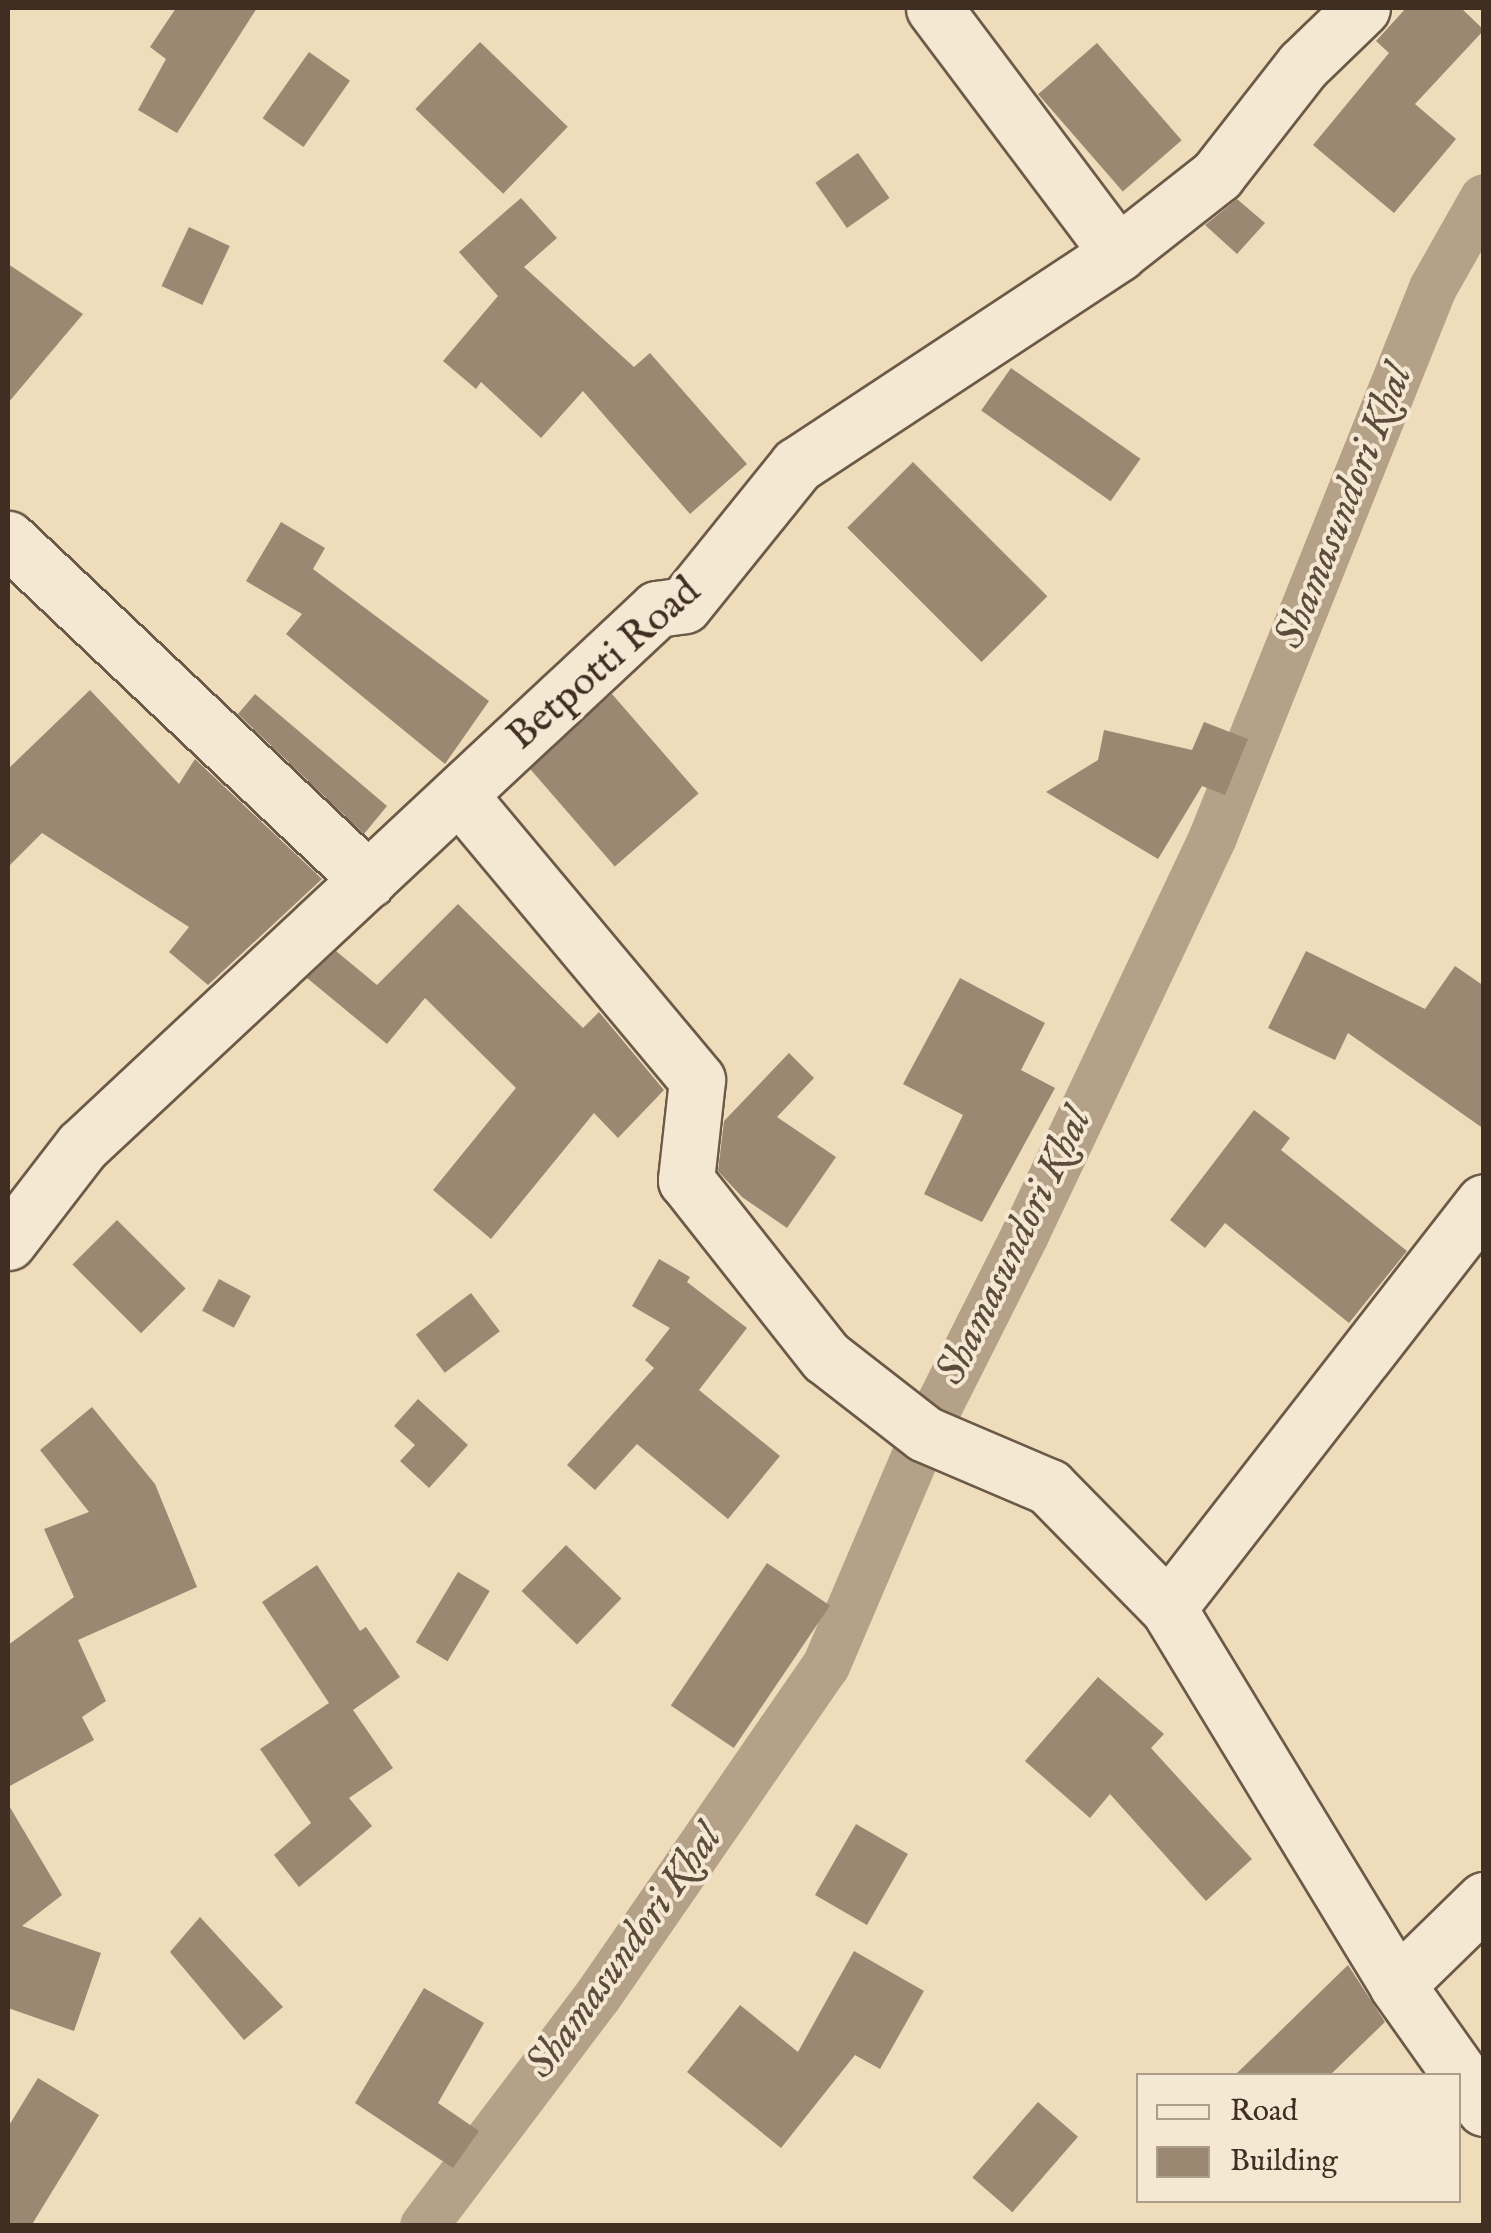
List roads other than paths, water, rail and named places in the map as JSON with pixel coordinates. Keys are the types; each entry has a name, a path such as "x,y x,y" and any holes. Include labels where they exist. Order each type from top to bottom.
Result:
{"street":[{"path":"934,8 1118,253"},
{"name":"Betpotti Road","path":"8,1242 82,1146 657,609 684,605 797,465 1118,253 1217,175 1303,65 1362,8"},
{"path":"8,539 368,880"},
{"path":"459,795 697,1080 686,1180 826,1357 925,1434 1049,1486 1168,1608 1397,1985 1459,2073"},
{"path":"1168,1608 1484,1202"},
{"path":"1397,1985 1484,1900"},
{"path":"1461,2075 1484,2108"}],"waterway":[{"name":"Shamasundori Khal","path":"424,2226 598,1996 826,1666 925,1434 1025,1235 1213,837 1433,288 1484,198"}]}
